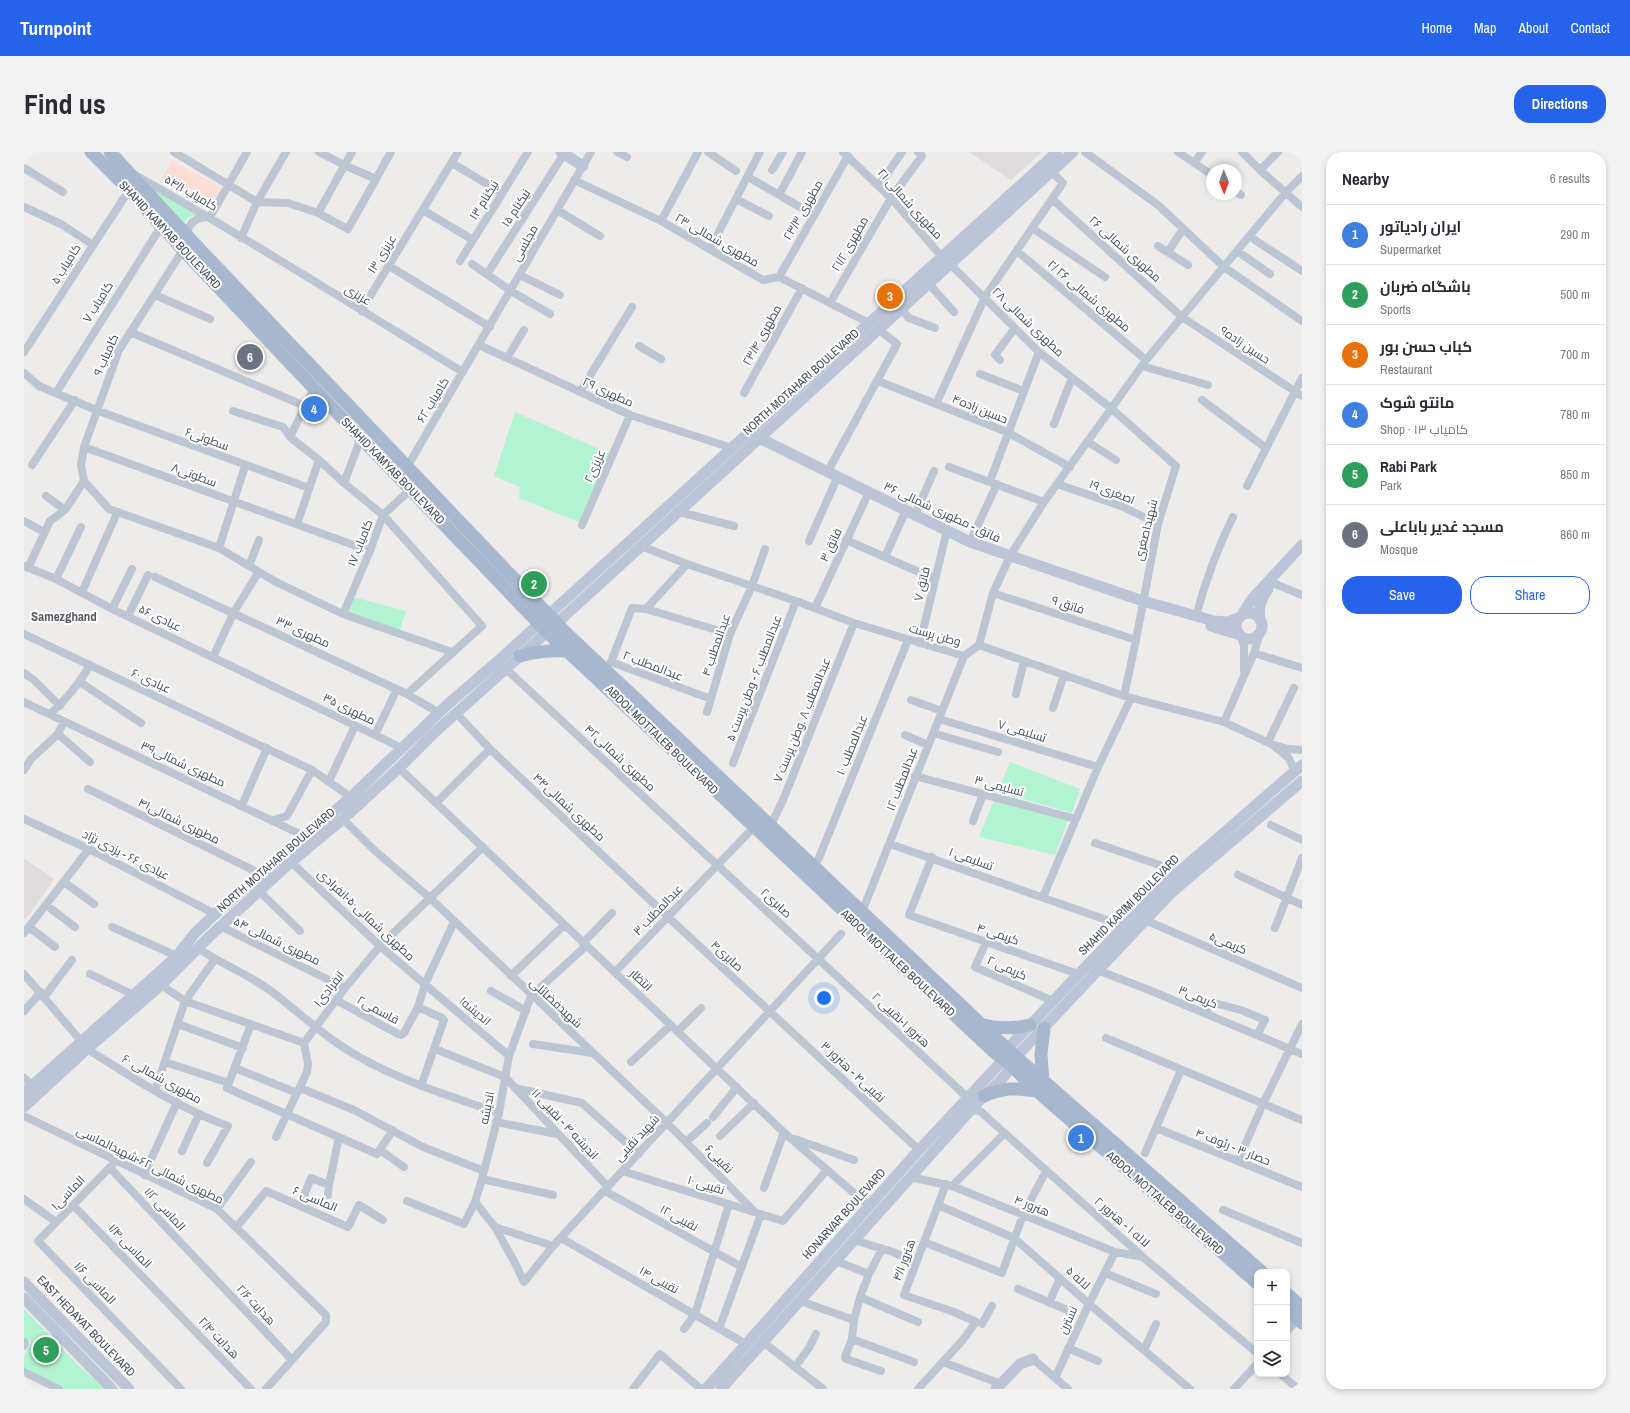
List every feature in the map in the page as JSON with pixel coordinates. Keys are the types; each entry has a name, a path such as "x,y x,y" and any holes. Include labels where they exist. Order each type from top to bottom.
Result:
{"main road":[{"name":"SHAHID KAMYAB BOULEVARD","path":"91,152 129,190 183,250 410,490 462,534"},
{"name":"SHAHID KAMYAB BOULEVARD","path":"110,152 189,238 407,467 462,534 548,624"},
{"name":"NORTH MOTAHARI BOULEVARD","path":"24,1107 84,1045 139,997 177,956 195,933 261,874 306,837 399,768 456,713 520,656 548,624 655,517 732,448 816,379 946,260 1057,152"},
{"name":"NORTH MOTAHARI BOULEVARD","path":"874,326 901,309 929,284 946,260 1073,152"},
{"path":"562,153 583,166"},
{"name":"NORTH MOTAHARI BOULEVARD","path":"139,997 161,985 220,926 291,862 342,819 355,801 402,748 438,713 548,624 664,526 759,438 816,379"},
{"name":"فاتق - مطهری شمالی ۳۶","path":"759,438 970,542 1143,601"},
{"path":"655,517 664,526"},
{"path":"1240,635 1236,626 1252,599 1302,545"},
{"path":"1143,601 1190,620 1240,635 1245,638 1252,638 1260,633 1262,626 1259,613 1261,600 1290,559"},
{"path":"1143,601 1222,623 1234,620 1241,616 1252,614 1260,620"},
{"name":"ABDOL MOTTALEB BOULEVARD","path":"548,624 568,651 753,828 994,1052 1010,1058"},
{"name":"ABDOL MOTTALEB BOULEVARD","path":"548,624 771,825 982,1025 1010,1058 1254,1280"},
{"path":"520,656 552,650 568,651"},
{"name":"SHAHID KARIMI BOULEVARD","path":"1010,1058 1030,1025 1164,885 1298,768"},
{"name":"SHAHID KARIMI BOULEVARD","path":"1010,1058 1044,1028 1171,893 1302,781"},
{"path":"982,1025 1004,1029 1014,1029 1030,1025"},
{"path":"984,1096 998,1090 1040,1086 1041,1054 1044,1028"},
{"name":"NORTH MOTAHARI BOULEVARD","path":"27,1085 84,1045"},
{"name":"HONARVAR BOULEVARD","path":"721,1389 984,1096 1010,1058"},
{"name":"HONARVAR BOULEVARD","path":"706,1389 919,1150 968,1098 1010,1058"},
{"name":"ABDOL MOTTALEB BOULEVARD","path":"1040,1086 1258,1269"},
{"path":"816,1265 824,1274"},
{"name":"EAST HEDAYAT BOULEVARD","path":"24,1282 129,1389"},
{"name":"EAST HEDAYAT BOULEVARD","path":"24,1298 112,1389"},
{"path":"1290,1299 1301,1316"},
{"path":"1290,1311 1301,1316"},
{"path":"998,1386 1020,1364 1033,1359"}],"street":[{"path":"174,152 227,186 257,202 288,202 318,213 348,229 391,152"},
{"path":"189,238 188,230 192,222 202,217 210,217 247,152"},
{"path":"241,238 257,202 286,152"},
{"path":"319,152 376,179"},
{"path":"318,213 352,152"},
{"name":"عزیزی ۱۳","path":"361,311 458,152"},
{"name":"نیکنام ۱۳","path":"460,261 528,152"},
{"name":"مجلسی","path":"479,345 591,152"},
{"path":"617,152 627,157"},
{"path":"661,222 698,152"},
{"path":"708,152 736,171"},
{"path":"710,249 760,152"},
{"path":"772,170 783,152"},
{"path":"779,194 802,152"},
{"path":"879,186 902,152"},
{"path":"1085,152 1158,205 1224,267 1302,321"},
{"path":"1178,152 1206,171"},
{"path":"1194,163 1202,152"},
{"path":"1242,152 1302,207"},
{"path":"1260,170 1278,152"},
{"name":"نیکنام ۱۵","path":"487,274 562,153"},
{"name":"مطهری شمالی ۲۱","path":"846,154 891,198 946,260"},
{"name":"مطهری ۲۳/۳","path":"779,276 814,215 846,154"},
{"name":"مطهری ۲۱/۲","path":"830,303 891,198 920,154"},
{"path":"452,163 502,193"},
{"path":"24,168 63,192"},
{"name":"کامیاب ۵۴/۱","path":"128,171 210,217 241,238"},
{"path":"936,404 985,297 1052,200 1062,183 1051,172"},
{"path":"1302,176 1286,192 1144,363 1044,502 1010,556 993,593 979,645 1128,697 1224,722 1270,743 1288,749 1302,750"},
{"path":"748,177 814,215"},
{"name":"مطهری شمالی ۲۳","path":"574,180 661,222 763,280 779,276"},
{"name":"کامیاب ۵","path":"24,352 129,190"},
{"path":"736,199 769,216"},
{"name":"مطهری شمالی ۲۶","path":"1052,200 1182,317"},
{"path":"24,207 61,224 93,244"},
{"path":"423,210 473,240"},
{"path":"557,210 600,236"},
{"name":"کامیاب ۷","path":"56,393 162,225"},
{"path":"1032,228 1105,277"},
{"path":"1168,252 1184,229"},
{"path":"1249,236 1302,270"},
{"name":"عزیزی","path":"241,238 463,372"},
{"path":"1158,246 1188,265"},
{"name":"کامیاب ۹","path":"84,482 81,465 84,447 96,410 119,350 183,250"},
{"name":"مطهری شمالی ۲۶ /۲","path":"1017,251 1144,363"},
{"path":"1237,251 1270,274"},
{"name":"مطهری شمالی ۲۸","path":"946,260 1039,352 1112,409 1176,466"},
{"path":"472,264 511,291 550,314"},
{"path":"389,266 490,327"},
{"path":"520,275 560,295"},
{"path":"779,276 874,326 897,344 833,474 809,541"},
{"path":"929,284 954,312"},
{"name":"مطهری ۲۳/۴","path":"744,393 802,288"},
{"path":"155,295 210,319"},
{"path":"580,392 632,307"},
{"path":"901,309 909,318 935,328"},
{"name":"حسین زاده۹","path":"1182,317 1302,396"},
{"path":"1000,360 995,355 1015,328"},
{"path":"507,358 524,330"},
{"path":"130,332 305,406"},
{"name":"کامیاب ۶۲","path":"407,467 479,345"},
{"name":"مطهری ۲۹","path":"479,345 630,415 732,448"},
{"path":"639,346 662,359"},
{"path":"970,542 994,483 1008,432 1039,352"},
{"path":"1144,363 1208,385"},
{"name":"سطوتی۶","path":"24,373 39,386 96,410 245,466 309,488"},
{"path":"980,374 1024,391"},
{"path":"1054,424 1072,378"},
{"path":"1246,486 1302,378"},
{"name":"حسین زاده۴","path":"878,381 1008,432 1070,467"},
{"path":"290,437 314,388"},
{"path":"32,465 75,400"},
{"path":"1202,400 1266,448"},
{"path":"234,411 283,427 290,437 320,460 344,483 383,515 482,626 407,694"},
{"name":"عزیزی۲","path":"582,526 630,415"},
{"path":"344,483 361,438"},
{"path":"1088,442 1116,460"},
{"name":"سطوتی۸","path":"84,447 370,551"},
{"path":"297,524 320,460"},
{"path":"220,548 245,466"},
{"name":"شهیداصغری","path":"1043,897 1128,697 1136,640 1158,524 1176,466"},
{"path":"949,467 1044,502"},
{"path":"885,557 934,471"},
{"path":"26,567 50,521 65,510 84,482 109,509 117,513 220,548 258,573 343,614 452,652"},
{"name":"اصغری ۱۹","path":"1057,484 1120,506 1158,524"},
{"name":"کامیاب ۱۷","path":"343,614 370,551 383,515 410,490"},
{"name":"فاتق ۳","path":"815,608 869,492"},
{"path":"46,496 65,510"},
{"path":"679,512 734,526"},
{"path":"82,592 117,513"},
{"path":"1196,616 1214,558 1233,517"},
{"path":"24,521 44,532"},
{"path":"56,579 81,527"},
{"name":"فاتق ۷","path":"920,643 947,530"},
{"path":"249,566 259,540"},
{"path":"846,540 935,579"},
{"name":"وطن پرست","path":"641,546 687,564 796,601 854,623 908,640 964,656 979,645"},
{"name":"عبدالمطلب ۴","path":"706,712 730,634 752,586 765,549"},
{"path":"687,564 646,609 730,634"},
{"name":"عبادی ۵۶","path":"26,567 56,579 112,609 285,692"},
{"path":"112,609 132,569"},
{"path":"213,657 234,612 258,573"},
{"name":"مطهری ۳۳","path":"128,616 152,576 234,612 397,689 438,713"},
{"path":"1273,583 1302,595"},
{"name":"فاتق ۹","path":"993,593 1136,640"},
{"name":"عبدالمطلب ۶ - وطن پرست ۵","path":"733,763 796,601"},
{"name":"عبدالمطلب ۲","path":"646,609 632,608 611,662 711,699"},
{"name":"عبدالمطلب ۸ .وطن پرست ۷","path":"771,825 783,800 854,623"},
{"path":"1224,722 1254,653 1260,633"},
{"name":"عبادی ۶۰","path":"24,634 312,770 355,801"},
{"path":"1240,635 1244,646 1244,676"},
{"name":"عبدالمطلب ۱۰","path":"818,860 908,640"},
{"path":"1254,653 1302,668"},
{"name":"عبدالمطلب ۱۲","path":"862,912 964,656"},
{"path":"1016,694 1024,661"},
{"path":"50,714 60,706 80,682 90,665"},
{"name":"مطهری شمالی۴۲","path":"506,669 718,865"},
{"path":"24,673 34,680 60,706"},
{"path":"1053,708 1064,675"},
{"path":"80,682 141,723"},
{"path":"1270,743 1294,688"},
{"path":"375,735 397,689"},
{"name":"مطهری ۳۵","path":"285,692 402,748"},
{"name":"تسلیمی ۷","path":"911,700 940,715 1098,767"},
{"name":"مطهری شمالی۳۹","path":"24,702 242,805 306,837"},
{"name":"مطهری شمالی۴۴","path":"456,713 490,749 668,917"},
{"path":"24,770 27,758 58,734 64,721"},
{"path":"329,781 355,726"},
{"path":"933,733 998,752"},
{"path":"58,734 90,762"},
{"path":"905,735 928,745"},
{"path":"1270,743 1288,757 1298,768"},
{"path":"242,805 267,748"},
{"path":"436,803 490,749"},
{"name":"انتظار","path":"399,768 564,925 718,1068 787,1135 869,1206"},
{"path":"273,820 288,816 312,770"},
{"name":"تسلیمی ۳","path":"915,776 1076,819"},
{"name":"مطهری شمالی۴۱","path":"88,789 261,874"},
{"path":"973,822 983,794"},
{"name":"عبادی ۶۶ - یزدی نژاد","path":"24,819 90,849 216,914"},
{"name":"شهیدفضائلی","path":"342,819 374,850 430,898 667,1123"},
{"path":"1271,825 1302,840"},
{"name":"عبدالمطلب ۳","path":"615,972 753,828"},
{"path":"1095,843 1179,872 1190,878"},
{"name":"تسلیمی ۱","path":"890,844 932,857 1124,926"},
{"name":"انفرادی۱","path":"304,1043 345,988 380,946 483,847"},
{"path":"55,947 27,930 90,849"},
{"name":"کریمی ۴","path":"932,857 909,915 1078,974"},
{"path":"1275,928 1287,898 1300,872 1302,858"},
{"name":"مطهری شمالی۵۰-انفرادی","path":"291,862 380,946 425,984"},
{"name":"صابری۲","path":"718,865 818,959"},
{"path":"1238,875 1302,905"},
{"path":"64,882 94,904"},
{"path":"259,892 300,931"},
{"path":"46,905 75,927"},
{"path":"532,996 585,944 612,913"},
{"name":"صابری۴","path":"668,917 770,1012"},
{"name":"کریمی۵","path":"1145,920 1302,988"},
{"name":"قاسمی۲","path":"336,1000 401,1035 404,1033 418,1007 425,984 454,922"},
{"path":"511,976 564,925"},
{"name":"مطهری شمالی ۵۴","path":"220,926 345,988"},
{"path":"112,927 177,956"},
{"name":"شهید نقیبی","path":"495,1227 524,1282 553,1246 842,934"},
{"name":"کریمی ۲","path":"986,942 975,967 1053,1001"},
{"path":"198,948 270,990 334,1042 362,1059 422,1086 499,1113"},
{"path":"155,1091 185,1001 215,959"},
{"name":"هنرور ۱-نقیبی ۲","path":"818,959 968,1098"},
{"path":"24,1010 42,994 72,960"},
{"name":"کریمی۳","path":"1097,970 1206,1013 1302,1054"},
{"name":"مطهری شمالی ۶۰","path":"24,974 84,1045 155,1091 199,1114 228,1126 207,1163"},
{"path":"90,974 139,997"},
{"name":"اندیشه۱","path":"425,984 509,1056"},
{"path":"161,985 185,1001 304,1043 308,1068 276,1137"},
{"path":"491,991 526,1011"},
{"name":"اندیشه","path":"407,1201 464,1224 475,1202 482,1179 499,1113 509,1056 532,996"},
{"path":"1206,1013 1210,1002 1241,1010 1265,1020 1257,1035"},
{"path":"418,1007 444,1020 422,1086"},
{"path":"678,1031 702,1008"},
{"name":"نقیبی۴ - هنرور ۳","path":"770,1012 919,1150"},
{"path":"178,1024 243,1048"},
{"path":"228,1086 252,1024"},
{"path":"1238,1161 1263,1104 1302,1024"},
{"path":"631,1062 671,1025"},
{"path":"1106,1038 1302,1120"},
{"path":"533,1044 592,1053"},
{"path":"435,1050 505,1077"},
{"path":"165,1062 228,1086 287,1115 377,1154 393,1130"},
{"path":"235,1068 354,1110 422,1147 484,1171"},
{"path":"1145,1153 1181,1070"},
{"name":"اندیشه ۴ - نقیبی ۱۱","path":"505,1077 606,1189"},
{"path":"686,1142 710,1120 737,1087"},
{"path":"515,1088 582,1103 639,1154"},
{"path":"144,1175 177,1102"},
{"path":"720,1136 754,1104"},
{"name":"لاله ۱ - هنرور ۲","path":"971,1110 980,1112 1005,1133 1144,1258 1254,1350"},
{"path":"182,1151 199,1114"},
{"name":"مطهری شمالی ۶۲-شهیدالماسی","path":"24,1116 217,1209 326,1315 326,1322 292,1360"},
{"path":"496,1122 557,1134"},
{"name":"نقیبی۶","path":"667,1123 757,1213"},
{"name":"حصار ۳ - رئوف ۴","path":"1156,1128 1302,1187"},
{"path":"949,1185 1005,1133"},
{"path":"764,1188 787,1135 854,1160"},
{"path":"328,1195 339,1137"},
{"path":"380,1150 404,1167"},
{"name":"الماسی۱","path":"38,1241 116,1161"},
{"path":"217,1209 251,1162"},
{"name":"الماسی ۱/۲","path":"110,1168 203,1267"},
{"name":"نقیبی ۱۰","path":"622,1172 783,1221 827,1170"},
{"path":"924,1242 1002,1273 1023,1215 1046,1171"},
{"name":"هنرور ۴","path":"910,1177 949,1185 1115,1252 1144,1258"},
{"path":"300,1206 311,1178 329,1185"},
{"path":"482,1179 553,1195"},
{"name":"هنرور ۴/۱","path":"949,1185 938,1206 904,1295 954,1312 979,1323"},
{"name":"نقیبی ۱۲","path":"606,1189 742,1267"},
{"name":"الماسی ۶","path":"236,1228 266,1191 348,1227 359,1205 383,1220"},
{"path":"24,1199 56,1222"},
{"path":"475,1202 495,1227 553,1246"},
{"path":"684,1329 695,1314 713,1251 729,1204"},
{"name":"الماسی ۱/۴","path":"73,1205 170,1304"},
{"name":"لاله ۵","path":"938,1206 1014,1238 1089,1304 1190,1389"},
{"path":"1223,1210 1302,1243"},
{"path":"719,1329 742,1267 757,1213"},
{"name":"نقیبی ۱۴","path":"561,1238 746,1344"},
{"path":"854,1240 916,1262"},
{"name":"الماسی ۱/۶","path":"38,1241 181,1389"},
{"path":"881,1371 845,1359 852,1339 854,1320 860,1297 869,1274 882,1249"},
{"name":"نسترن","path":"1055,1378 1115,1252"},
{"path":"836,1261 869,1274"},
{"name":"هدایت ۲/۶","path":"203,1267 292,1360"},
{"path":"1105,1273 1156,1294"},
{"path":"1049,1303 1060,1278"},
{"path":"1018,1289 1072,1312"},
{"path":"860,1297 918,1322"},
{"path":"800,1301 854,1320"},
{"name":"هدایت ۲/۴","path":"170,1304 250,1389"},
{"path":"918,1389 979,1323 992,1306"},
{"path":"1290,1328 1301,1316"},
{"path":"1144,1350 1156,1324"},
{"path":"795,1367 809,1348 816,1334"},
{"path":"852,1339 914,1362"},
{"path":"764,1342 823,1389"},
{"path":"1068,1348 1098,1361"},
{"path":"633,1389 660,1354 701,1389"},
{"path":"1033,1359 1068,1389"},
{"path":"266,1389 292,1360"},
{"path":"943,1362 998,1386"},
{"path":"1234,1389 1254,1367"},
{"path":"24,1372 59,1389"},
{"path":"1284,1377 1298,1389"}],"shaded area":[{"path":"969,152 1042,152 1011,180"},
{"path":"172,161 221,187 208,208 161,180"},
{"path":"24,858 54,879 26,919 24,918"}],"green space":[{"path":"151,188 197,215 188,217 184,224"},
{"path":"515,412 611,454 579,522 519,498 520,487 494,476"},
{"path":"353,597 406,611 400,630 348,612"},
{"path":"1010,762 1080,789 1072,813 998,792"},
{"path":"994,800 1068,820 1055,855 979,837"},
{"path":"24,1309 78,1365 105,1389 65,1389 24,1368 24,1357 31,1342 24,1338"}],"place":[{"name":"كباب حسن بور","path":"890,296"},
{"name":"مسجد غدیر باباعلی","path":"250,357"},
{"name":"مانتو شوک","path":"314,409"},
{"name":"باشگاه ضربان","path":"534,584"},
{"name":"ایران رادیاتور","path":"1081,1138"},
{"name":"Rabi Park","path":"46,1350"}],"district":[{"name":"Samezghand","path":"64,616"}]}
